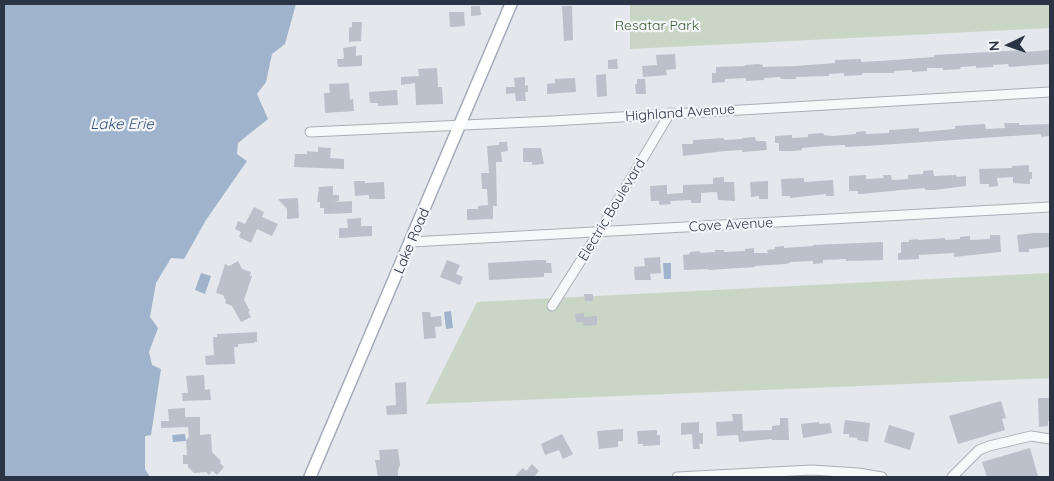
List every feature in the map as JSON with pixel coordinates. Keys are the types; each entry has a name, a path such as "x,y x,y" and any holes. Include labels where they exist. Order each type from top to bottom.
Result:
{"main road":[{"name":"Lake Road","path":"310,477 511,4"}],"street":[{"name":"Highland Avenue","path":"310,132 534,122 1050,92"},
{"name":"Electric Boulevard","path":"552,306 670,113"},
{"name":"Cove Avenue","path":"411,242 1050,207"},
{"path":"952,477 979,450 989,446 1030,436 1050,439"},
{"path":"677,477 812,470 882,477"}],"green space":[{"name":"Resatar Park","path":"630,4 1050,4 1050,28 630,49"},
{"path":"1050,273 1050,378 426,404 477,302"}],"water":[{"name":"Lake Erie","path":"4,4 296,4 285,44 272,54 266,82 257,94 268,119 238,143 237,154 247,161 206,220 184,259 171,258 156,283 150,317 158,328 149,352 152,365 161,369 151,435 145,436 145,469 150,477 4,477"},
{"path":"663,263 671,263 671,279 664,279"},
{"path":"201,273 211,276 205,294 195,290"},
{"path":"451,311 453,328 446,329 444,312"},
{"path":"185,434 186,441 173,442 172,435"}],"building":[{"path":"471,6 480,6 481,15 471,16"},
{"path":"562,6 572,6 573,40 564,41"},
{"path":"449,12 464,12 465,26 450,27"},
{"path":"352,22 362,22 361,41 349,42 349,28 352,27"},
{"path":"356,46 356,56 362,55 362,66 338,67 337,59 343,59 344,57 343,48"},
{"path":"1025,50 1025,52 1050,50 1050,64 1009,67 1008,64 993,65 993,67 976,68 976,66 943,70 943,68 927,68 927,71 894,71 894,73 862,73 862,75 844,76 844,73 829,74 829,76 796,77 796,79 781,79 780,77 746,81 746,78 725,79 725,82 712,83 712,73 716,73 716,67 758,64 763,65 763,67 795,66 835,63 835,60 861,59 861,62 934,57 934,55"},
{"path":"675,54 676,69 666,70 667,75 643,77 642,66 657,65 656,55"},
{"path":"617,59 618,69 608,69 608,60"},
{"path":"437,68 438,87 442,87 443,104 416,105 415,83 401,85 401,77 419,76 418,69"},
{"path":"606,74 607,96 597,97 596,75"},
{"path":"525,77 525,86 528,85 528,92 525,92 526,101 516,101 515,93 506,94 506,87 515,87 514,78"},
{"path":"575,78 576,92 547,94 547,84 555,83 555,79"},
{"path":"637,79 645,79 646,94 636,94 635,84 637,84"},
{"path":"349,83 350,100 353,99 354,111 325,113 324,93 330,93 329,84"},
{"path":"397,90 398,105 378,106 378,103 370,103 369,92"},
{"path":"1004,123 1019,123 1019,125 1050,124 1050,136 1041,137 1041,134 866,146 824,146 802,148 802,150 793,151 779,151 779,143 775,143 775,136 792,135 792,138 808,137 808,134 823,133 824,135 833,136 866,131 866,134 889,133 889,130 919,128 919,132 955,129 955,126 985,124 986,129 1005,128"},
{"path":"755,137 756,141 766,141 767,150 725,151 683,156 682,144 693,144 693,140"},
{"path":"499,142 507,142 508,151 501,152 502,162 496,162 497,206 493,206 493,219 467,220 467,209 478,209 478,206 488,205 487,189 482,189 481,173 489,173 487,146 499,145"},
{"path":"318,147 331,148 330,158 344,159 344,169 294,167 295,154 307,154 307,151 318,152"},
{"path":"523,148 541,148 544,164 532,165 532,162 523,162"},
{"path":"1029,165 1029,172 1032,172 1030,184 1013,183 1013,177 997,178 998,186 989,187 989,184 980,184 979,169 1012,168 1012,166"},
{"path":"933,170 934,176 966,176 966,186 934,190 925,190 925,188 862,194 858,194 858,191 849,191 849,176 866,175 866,179 884,178 883,175 891,175 892,180 908,179 908,175 923,174 923,171"},
{"path":"724,177 724,182 734,182 735,201 718,200 717,192 701,193 701,203 691,203 691,200 670,201 671,204 659,205 659,201 651,201 650,186 667,185 667,194 683,193 683,185 713,184 713,178"},
{"path":"804,178 804,182 833,180 834,196 826,196 826,194 790,198 790,196 782,196 781,179"},
{"path":"354,181 365,181 365,183 384,182 385,199 369,199 369,195 355,196"},
{"path":"768,181 768,199 759,199 759,196 751,197 750,182"},
{"path":"333,186 333,195 339,195 339,201 333,202 352,201 352,213 324,214 324,208 320,208 320,202 317,202 319,187"},
{"path":"298,198 299,218 287,219 287,209 278,199"},
{"path":"254,207 264,212 262,217 278,224 272,236 257,229 251,243 239,237 241,232 235,229 238,221 245,224"},
{"path":"361,218 361,226 372,226 372,236 339,238 339,228 348,228 347,219"},
{"path":"1050,233 1050,247 1029,249 1029,252 1019,252 1017,235"},
{"path":"990,235 1000,235 1001,252 954,257 954,253 919,255 919,259 898,260 898,253 901,253 901,242 918,239 960,239 960,237 970,236 970,240 990,239"},
{"path":"883,242 883,260 823,260 823,263 813,264 813,261 790,262 755,267 684,270 683,255 690,254 690,252 715,252 715,250 724,250 724,252 745,251 745,249 754,248 754,253 768,253 767,250 784,246 784,248"},
{"path":"660,257 661,273 650,274 651,280 635,280 634,267 645,266 644,258"},
{"path":"447,260 460,265 456,274 463,277 460,285 440,277"},
{"path":"546,260 546,263 551,263 552,273 544,273 544,277 489,280 488,263"},
{"path":"238,261 242,269 251,272 250,276 252,276 244,300 251,317 241,322 232,306 225,303 223,295 216,293 225,264 229,266"},
{"path":"584,294 593,294 593,301 585,301"},
{"path":"422,312 430,312 431,317 441,316 442,326 435,327 436,338 424,339"},
{"path":"584,313 584,317 597,316 597,325 584,326 583,322 576,322 575,314"},
{"path":"257,332 257,342 238,344 238,347 234,347 235,364 206,365 205,356 214,355 213,337 217,337 217,334"},
{"path":"204,375 205,390 210,389 211,400 183,401 182,393 188,393 186,376"},
{"path":"406,382 407,414 387,415 386,406 396,405 395,383"},
{"path":"1038,398 1050,398 1050,421 1048,421 1048,426 1039,427"},
{"path":"1001,401 1006,418 1002,419 1005,430 958,444 949,416"},
{"path":"185,408 185,417 200,417 200,435 211,434 212,452 224,467 217,475 212,471 209,475 206,472 194,473 188,467 188,464 183,464 183,455 187,455 186,440 189,437 188,427 161,428 161,421 169,421 168,409"},
{"path":"732,414 742,414 743,431 772,430 772,426 780,425 780,418 788,418 789,440 772,439 739,442 738,435 717,436 716,422 733,421"},
{"path":"845,420 870,423 868,442 849,437 849,434 843,434"},
{"path":"699,422 699,433 703,433 703,444 699,444 700,449 693,449 692,434 681,435 681,423"},
{"path":"819,422 819,424 830,423 832,433 803,438 801,424"},
{"path":"889,425 915,433 910,450 884,442"},
{"path":"623,429 623,441 618,441 618,447 599,449 597,431"},
{"path":"657,430 657,435 660,435 660,445 643,446 643,444 638,444 637,431"},
{"path":"562,434 573,454 563,459 559,450 545,455 541,444"},
{"path":"1030,448 1038,476 987,477 982,462"},
{"path":"398,449 400,465 398,477 378,477 375,460 380,460 379,450"},
{"path":"532,464 539,471 534,477 514,477 523,468 526,471"}]}
